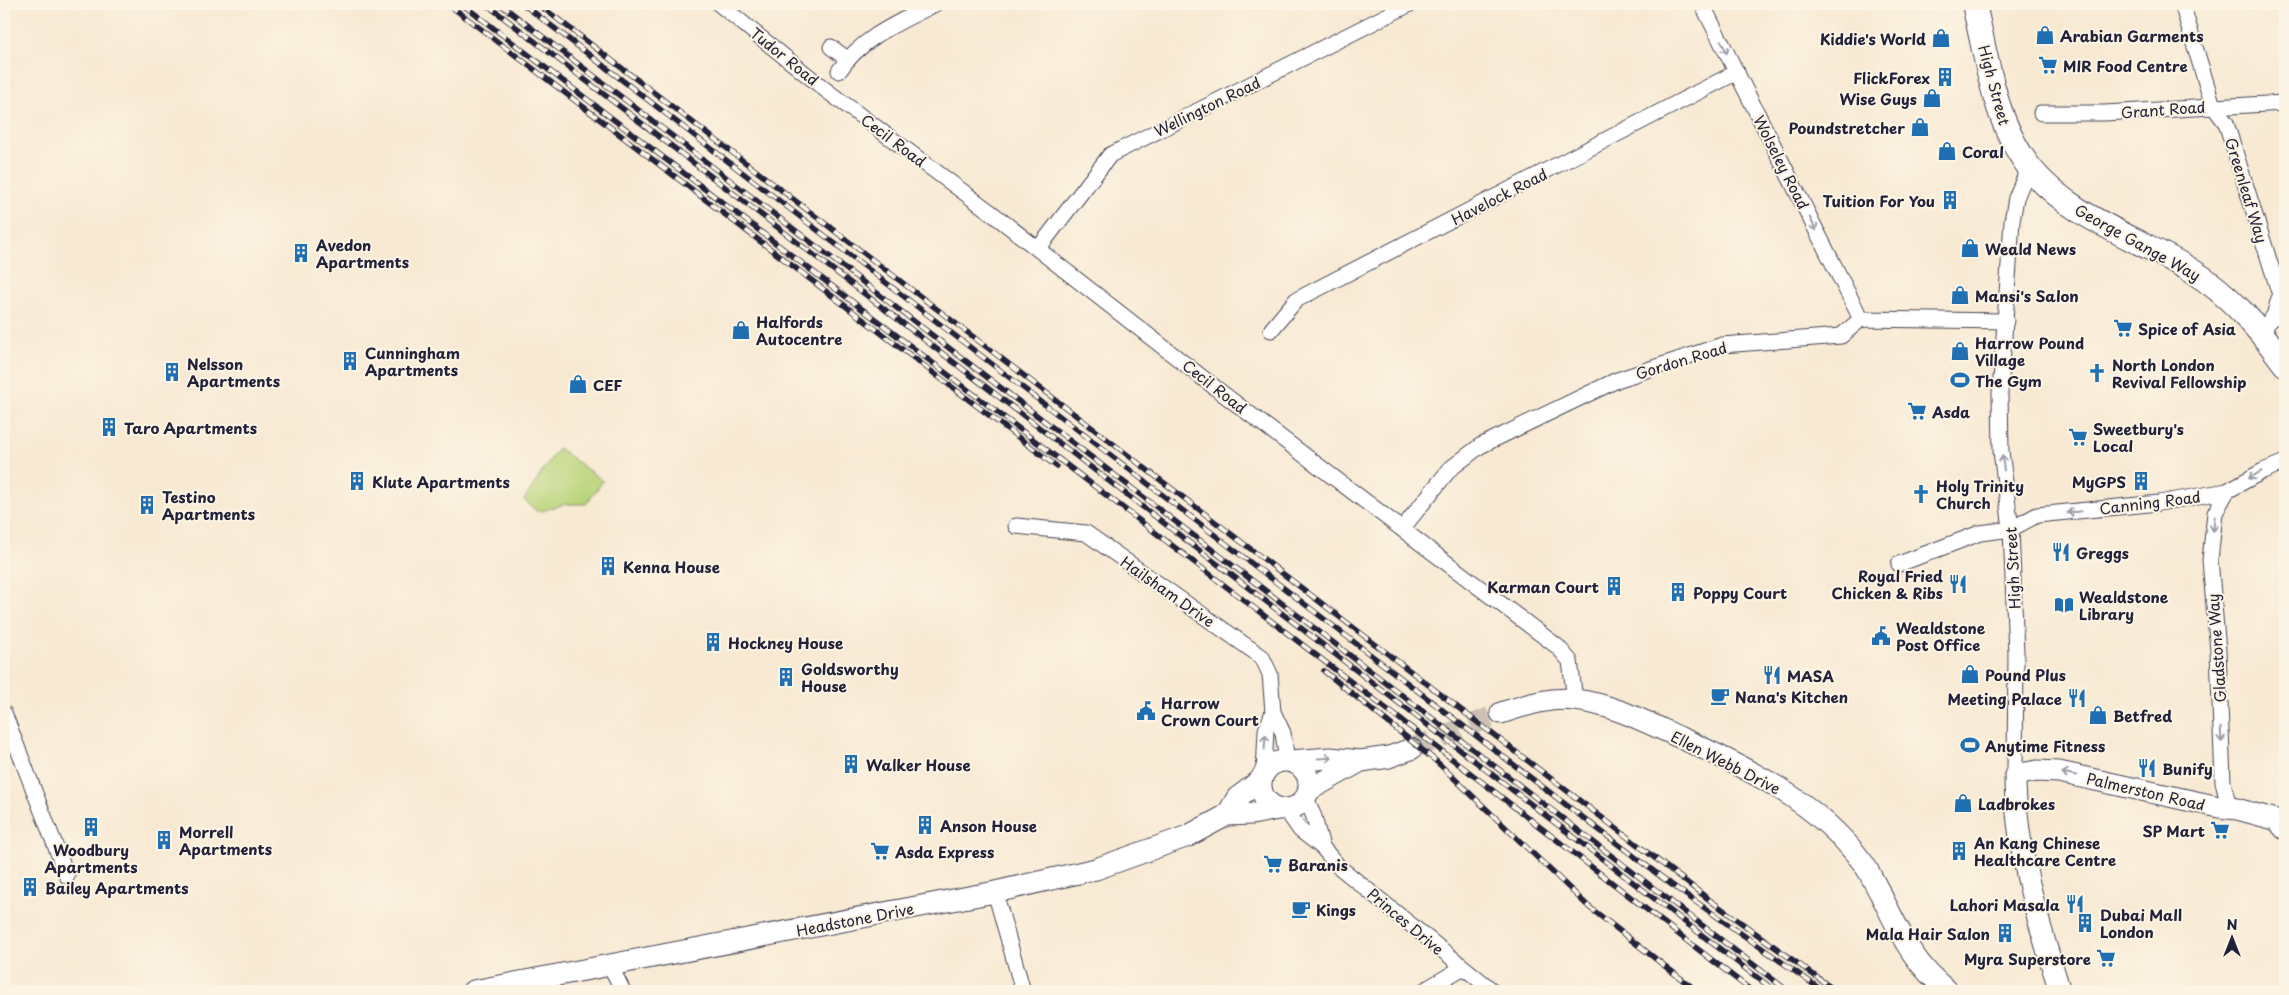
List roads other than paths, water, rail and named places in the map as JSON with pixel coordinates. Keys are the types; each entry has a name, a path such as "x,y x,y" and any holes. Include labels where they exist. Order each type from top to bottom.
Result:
{"main road":[{"name":"High Street","path":"1974,4 1996,99 2009,134 2029,167"},
{"name":"George Gange Way","path":"2029,167 2045,185 2080,210 2193,271 2220,290 2261,332 2285,364"}],"street":[{"name":"Tudor Road","path":"718,4 827,91"},
{"path":"831,47 843,65 872,37 935,4"},
{"name":"Wellington Road","path":"1038,249 1110,155 1410,4"},
{"name":"Wolseley Road","path":"1702,4 1861,319"},
{"name":"Greenleaf Way","path":"2182,4 2213,106 2226,123 2280,295 2274,316 2261,332"},
{"name":"Havelock Road","path":"1271,330 1296,300 1737,72"},
{"name":"Cecil Road","path":"827,91 1038,249 1222,393 1558,647 1570,661 1576,700"},
{"name":"Grant Road","path":"2041,113 2104,113 2285,103"},
{"name":"High Street","path":"2029,167 2016,198 2012,221 2000,394 2001,451 2011,529 2016,653 2015,776 2018,835 2040,925 2060,991"},
{"path":"1861,319 2006,321"},
{"name":"Gordon Road","path":"1402,529 1450,469 1480,446 1617,380 1722,345 1841,336 1861,319"},
{"name":"Canning Road","path":"2011,529 2037,515 2159,503 2227,491 2262,471 2285,462"},
{"name":"Gladstone Way","path":"2227,491 2215,513 2210,560 2218,651 2224,782 2230,808"},
{"name":"Hailsham Drive","path":"1016,526 1086,533 1262,658 1270,674 1273,712 1283,734 1288,761"},
{"path":"1899,564 1980,533 2011,529"},
{"path":"1501,713 1534,702 1553,699 1576,700"},
{"name":"Ellen Webb Drive","path":"1576,700 1619,712 1663,729 1753,772 1814,812 1840,836 1865,865 1912,955 1948,991"},
{"name":"Hailsham Drive","path":"1263,776 1266,730 1273,712"},
{"path":"4,713 67,876"},
{"path":"1361,761 1308,794 1294,808 1282,809 1271,806 1263,795 1263,776 1274,764 1330,758 1361,761 1389,757 1411,749"},
{"path":"1288,761 1303,768 1308,775 1308,794"},
{"name":"Palmerston Road","path":"2015,776 2037,771 2059,772 2218,808 2230,808 2282,822"},
{"name":"Headstone Drive","path":"1227,815 1237,798 1263,776"},
{"name":"Princes Drive","path":"1308,794 1322,847"},
{"name":"Headstone Drive","path":"473,991 995,892 1096,869 1188,836 1227,815 1252,814 1282,809"},
{"name":"Princes Drive","path":"1282,809 1300,830 1322,847 1338,866 1462,968 1493,991"},
{"path":"995,892 1023,991"},
{"path":"610,965 623,991"},
{"path":"1423,991 1462,968"}],"tunnel":[{"path":"1411,749 1501,713"}],"railway":[{"path":"448,4 1056,466"},
{"path":"462,4 1447,755 1752,991"},
{"path":"486,4 1775,991"},
{"path":"500,4 1788,991"},
{"path":"523,4 1565,804 1672,885 1823,991"},
{"path":"538,4 1711,901 1836,991"},
{"path":"1324,671 1436,761 1589,907 1697,991"}],"place":[{"name":"Arabian Garments","path":"2045,35"},
{"name":"Kiddie's World","path":"1941,38"},
{"name":"MIR Food Centre","path":"2048,65"},
{"name":"FlickForex","path":"1945,77"},
{"name":"Wise Guys","path":"1932,98"},
{"name":"Poundstretcher","path":"1920,127"},
{"name":"Coral","path":"1947,151"},
{"name":"Tuition For You","path":"1950,200"},
{"name":"Weald News","path":"1970,248"},
{"name":"Avedon Apartments","path":"301,253"},
{"name":"Mansi's Salon","path":"1960,295"},
{"name":"Spice of Asia","path":"2123,328"},
{"name":"Halfords Autocentre","path":"741,330"},
{"name":"Harrow Pound Village","path":"1960,351"},
{"name":"Cunningham Apartments","path":"350,361"},
{"name":"Nelsson Apartments","path":"172,372"},
{"name":"North London Revival Fellowship","path":"2097,373"},
{"name":"The Gym","path":"1960,380"},
{"name":"CEF","path":"578,384"},
{"name":"Asda","path":"1917,411"},
{"name":"Taro Apartments","path":"109,427"},
{"name":"Sweetbury's Local","path":"2078,437"},
{"name":"Klute Apartments","path":"357,481"},
{"name":"MyGPS","path":"2141,481"},
{"name":"Holy Trinity Church","path":"1921,494"},
{"name":"Testino Apartments","path":"147,505"},
{"name":"Greggs","path":"2061,552"},
{"name":"Kenna House","path":"608,566"},
{"name":"Royal Fried Chicken & Ribs","path":"1958,584"},
{"name":"Karman Court","path":"1614,586"},
{"name":"Poppy Court","path":"1678,592"},
{"name":"Wealdstone Library","path":"2064,605"},
{"name":"Wealdstone Post Office","path":"1881,636"},
{"name":"Hockney House","path":"713,642"},
{"name":"Pound Plus","path":"1970,674"},
{"name":"MASA","path":"1772,675"},
{"name":"Goldsworthy House","path":"786,677"},
{"name":"Nana's Kitchen","path":"1720,696"},
{"name":"Meeting Palace","path":"2077,698"},
{"name":"Harrow Crown Court","path":"1146,711"},
{"name":"Betfred","path":"2098,715"},
{"name":"Anytime Fitness","path":"1970,745"},
{"name":"Walker House","path":"851,764"},
{"name":"Bunify","path":"2147,768"},
{"name":"Ladbrokes","path":"1963,803"},
{"name":"Anson House","path":"925,825"},
{"name":"Woodbury Apartments","path":"91,827"},
{"name":"SP Mart","path":"2220,830"},
{"name":"Morrell Apartments","path":"164,840"},
{"name":"Asda Express","path":"880,851"},
{"name":"An Kang Chinese Healthcare Centre","path":"1959,851"},
{"name":"Baranis","path":"1273,864"},
{"name":"Bailey Apartments","path":"30,887"},
{"name":"Lahori Masala","path":"2075,904"},
{"name":"Kings","path":"1301,909"},
{"name":"Dubai Mall London","path":"2085,923"},
{"name":"Mala Hair Salon","path":"2005,933"},
{"name":"Myra Superstore","path":"2106,958"}]}
